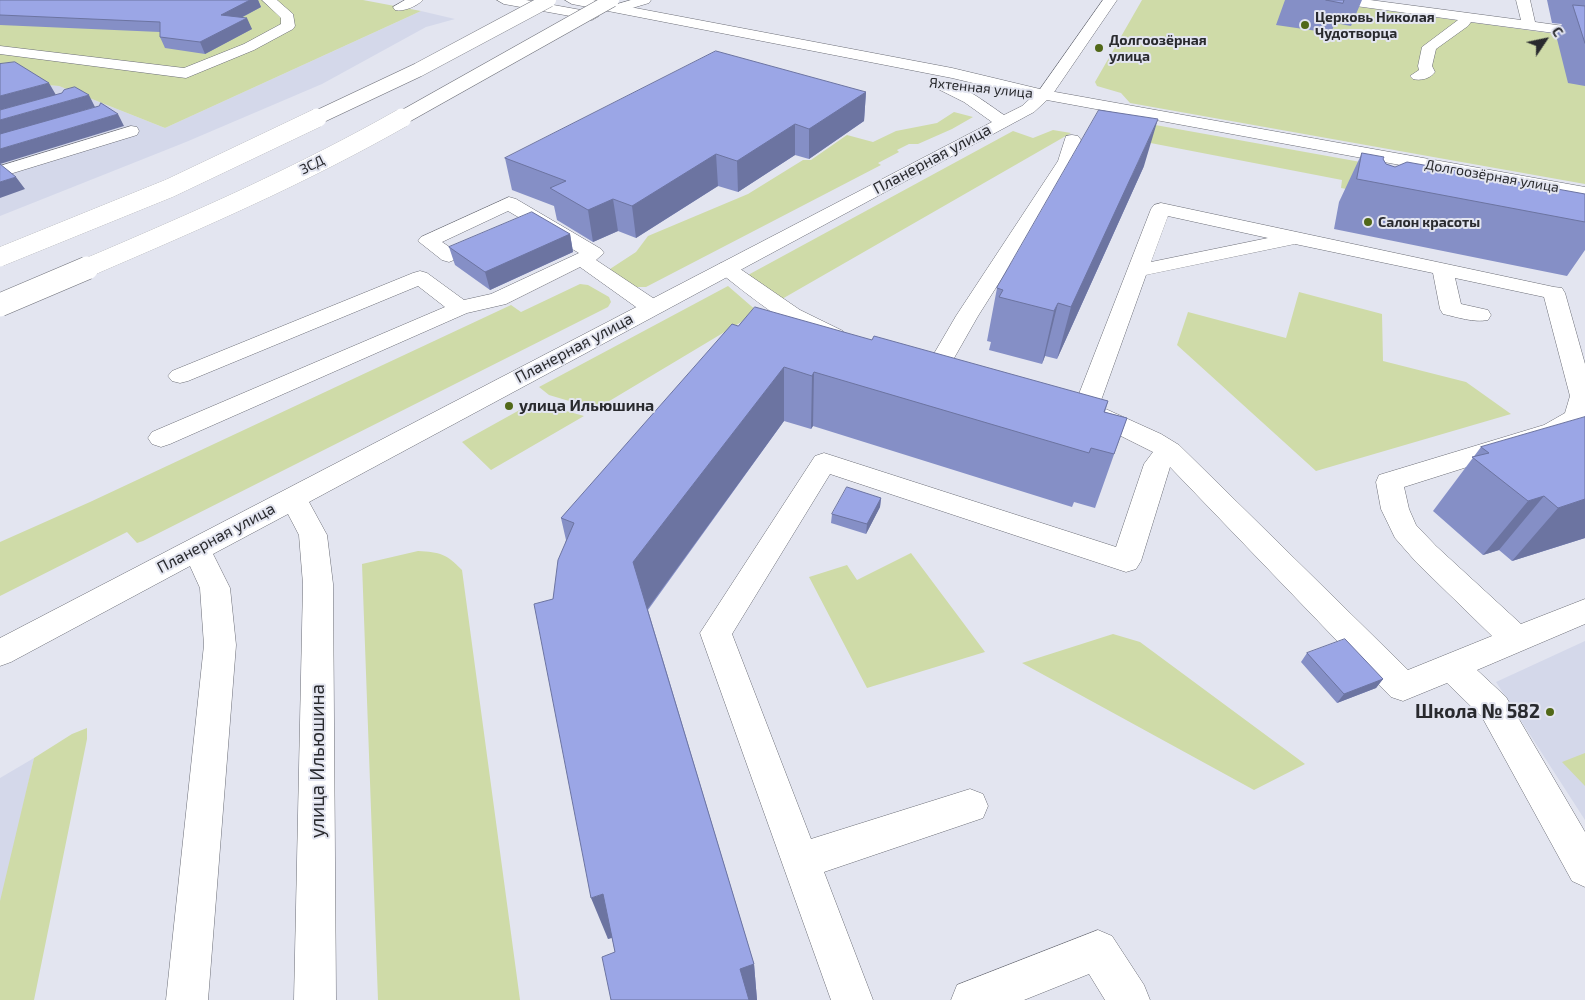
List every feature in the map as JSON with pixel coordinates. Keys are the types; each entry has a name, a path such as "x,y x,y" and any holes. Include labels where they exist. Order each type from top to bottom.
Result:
{"main road":[{"path":"0,50 186,73 249,47 288,26 288,17 269,0"},
{"path":"400,7 416,0"},
{"name":"Яхтенная улица","path":"504,0 667,30 941,85 1044,95"},
{"path":"0,258 170,188 418,70 549,0"},
{"name":"Яхтенная улица","path":"572,0 616,4 952,73 1044,95"},
{"name":"ЗСД","path":"0,305 211,216 358,143 616,4 644,0"},
{"name":"Планерная улица","path":"0,653 1028,108 1044,95 1110,0"},
{"path":"1341,0 1585,33"},
{"path":"1529,8 1529,26"},
{"path":"1418,76 1427,72 1425,66 1429,47 1463,23 1467,17"},
{"path":"941,85 970,99 1003,122"},
{"name":"Долгоозёрная улица","path":"1044,95 1414,170 1585,193"},
{"path":"0,172 131,131"},
{"path":"937,368 967,316 1067,161 1072,140"},
{"path":"161,438 460,308 498,299 594,253 527,222 509,203 428,241 449,256 500,234"},
{"path":"1085,409 1160,209 1298,238 1369,244 1443,269 1554,293 1582,396 1581,409 1570,422 1553,431 1389,482 1395,509 1405,530 1426,554 1517,640"},
{"path":"1137,271 1298,238"},
{"path":"582,259 651,307"},
{"path":"726,268 779,306 819,331 855,343"},
{"path":"1443,269 1451,309 1480,315"},
{"path":"180,376 420,277 460,308"},
{"path":"1048,399 1085,409 1152,440 1170,451 1403,687 1585,612"},
{"path":"852,1000 716,633 824,462 1126,561 1157,464 1170,451"},
{"name":"улица Ильюшина","path":"293,497 313,535 318,584 315,1000"},
{"path":"186,998 220,644 215,588 196,549"},
{"path":"1452,667 1494,707 1585,868"},
{"path":"800,861 970,806"},
{"path":"972,1000 1098,950 1129,1000"}],"shaded area":[{"path":"421,11 455,19 426,27 322,84 186,142 0,216 0,81 59,86 165,128"},
{"name":"Школа № 582","path":"1585,641 1585,820 1496,682"},
{"path":"34,758 0,910 0,778"}],"green space":[{"path":"0,0 363,0 421,11 165,128 59,86 0,81"},
{"path":"1142,0 1309,0 1585,38 1585,184 1130,103 1121,93 1097,86 1095,82"},
{"path":"954,112 973,117 952,129 918,144 909,144 897,150 899,152 878,163 881,165 646,287 635,287 611,272 610,269 636,252 648,236 748,194 803,160 811,160 847,135 873,142 896,131 937,123"},
{"path":"1122,119 1394,168 1373,194 1341,188 1342,180 1135,140"},
{"path":"1053,130 1071,133 782,299 748,275 1013,131 1033,138"},
{"path":"580,284 588,285 609,297 611,302 608,307 143,541 137,543 127,532 0,596 0,542 90,502 511,305 521,312"},
{"path":"728,286 758,312 596,409 549,395 539,387"},
{"path":"1299,292 1382,314 1383,361 1466,382 1511,414 1316,471 1177,345 1188,312 1286,338"},
{"path":"534,402 584,416 491,470 462,442"},
{"path":"418,551 443,555 452,560 462,570 520,1000 378,1000 362,564"},
{"path":"911,553 985,652 867,688 809,577 847,565 857,580"},
{"path":"1113,634 1140,642 1305,764 1254,790 1022,663"},
{"path":"87,728 87,739 34,1000 0,1000 0,901 34,758 72,734"},
{"path":"1585,753 1585,786 1562,762"}],"building":[{"path":"0,0 250,0 221,15 247,18 200,42 160,37 160,22 0,15"},
{"path":"1326,0 1344,0 1343,3"},
{"path":"1573,5 1585,6 1585,43"},
{"path":"716,51 866,92 809,129 795,124 737,161 716,154 632,206 613,199 588,210 550,188 566,181 505,158"},
{"path":"15,62 49,83 0,96 0,64"},
{"path":"75,87 89,95 0,120 0,110 62,93 64,90"},
{"path":"101,103 118,114 0,149 0,134 99,106"},
{"path":"1099,110 1158,119 1071,307 1058,303 1054,311 999,297 1003,290 997,288"},
{"path":"1362,153 1384,157 1383,159 1386,164 1395,167 1407,162 1585,194 1585,222 1357,179"},
{"path":"0,164 16,177 0,182"},
{"path":"532,212 570,234 485,272 449,247"},
{"path":"755,307 872,340 874,336 1108,401 1104,412 1127,418 1114,454 1091,448 1089,453 814,372 812,376 784,367 633,562 754,964 740,969 749,1000 611,1000 602,957 615,952 603,894 591,898 534,604 553,599 558,560 574,523 561,518 732,324 738,326"},
{"path":"1585,417 1585,499 1558,508 1544,496 1528,501 1472,457 1489,453 1481,447"},
{"path":"847,487 881,498 867,524 832,514"},
{"path":"1345,639 1383,679 1344,694 1307,653"}],"place":[{"name":"Церковь Николая Чудотворца","path":"1305,25"},
{"name":"Долгоозёрная улица","path":"1099,48"},
{"name":"Салон красоты","path":"1368,222"},
{"name":"улица Ильюшина","path":"509,406"},
{"name":"Школа № 582","path":"1550,712"}]}
